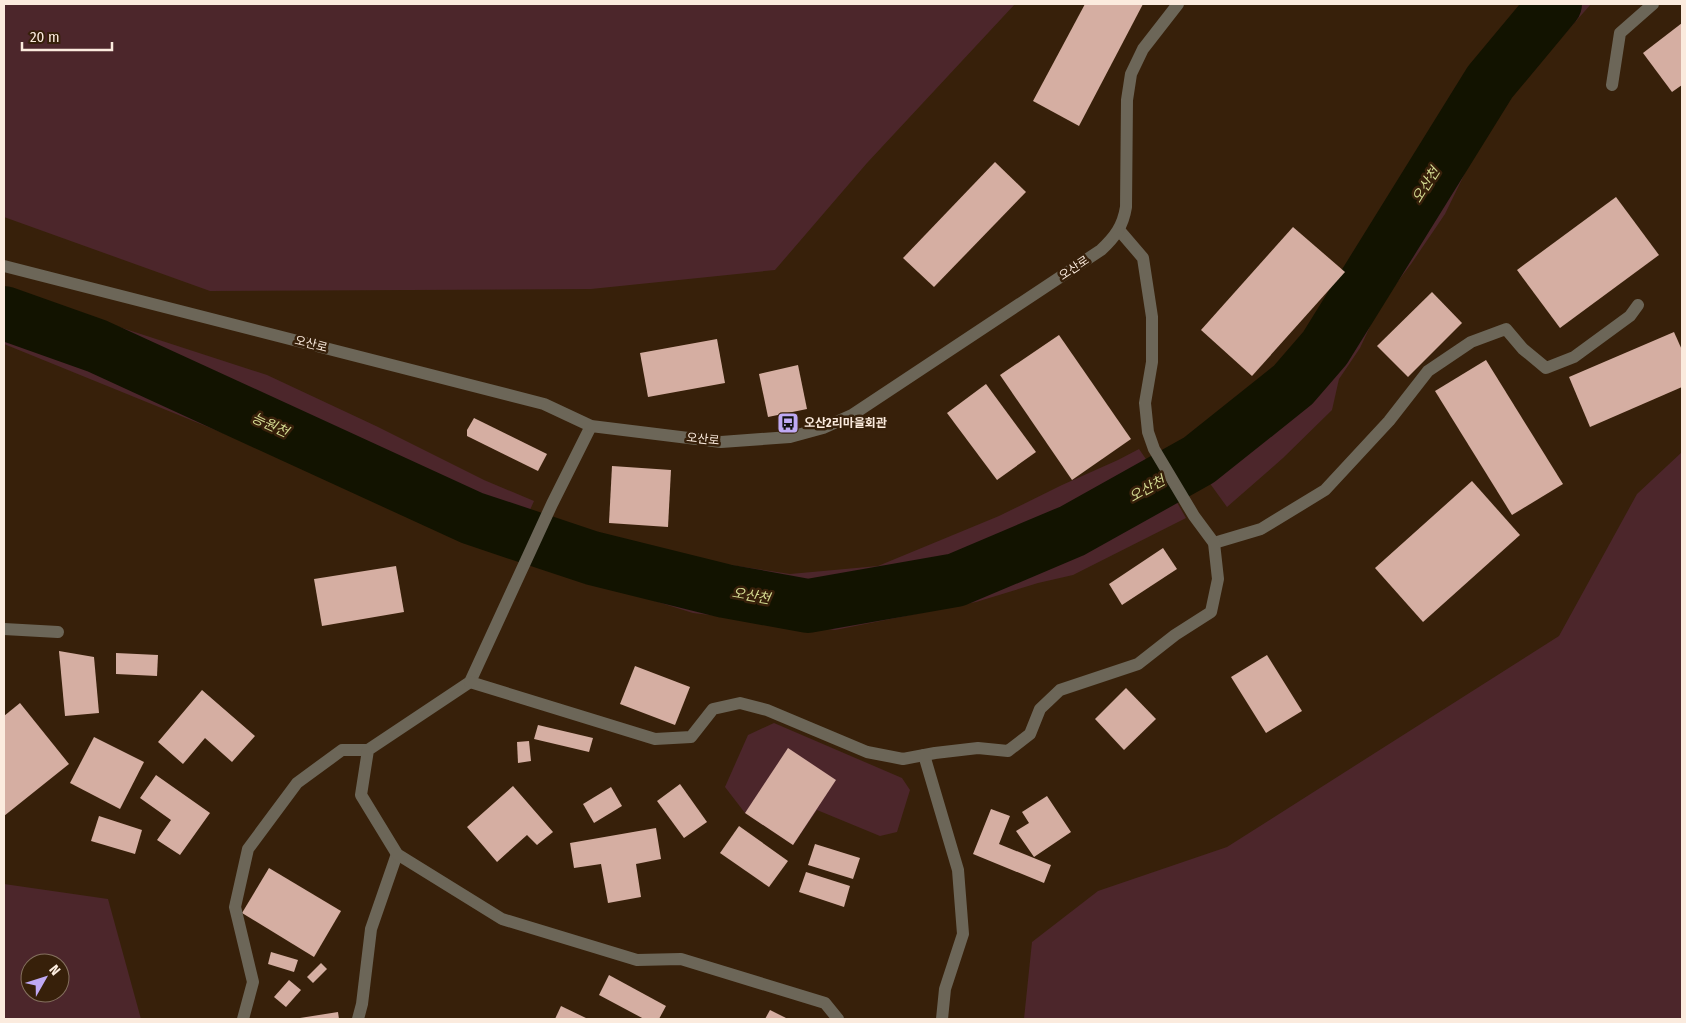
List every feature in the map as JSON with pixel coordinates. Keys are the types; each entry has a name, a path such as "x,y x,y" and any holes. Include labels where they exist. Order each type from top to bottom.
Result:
{"street":[{"name":"오산로","path":"4,266 544,404 591,426 721,442 790,437 823,428 852,415 1101,250 1119,230 1124,219 1126,207 1126,100 1131,74 1143,49 1178,4"},
{"path":"1612,85 1620,33 1653,4"},
{"path":"470,682 655,739 691,737 712,709 740,704 767,710 868,752 903,759 978,748 1008,751 1030,734 1040,709 1060,690 1138,664 1175,635 1211,612 1218,579 1214,544 1194,516 1154,449 1148,432 1145,403 1152,362 1152,317 1143,258 1119,230"},
{"path":"1214,544 1261,529 1325,490 1389,421 1428,371 1471,342 1506,329 1523,348 1546,368 1574,357 1630,316 1638,305"},
{"path":"243,1019 253,982 235,907 248,849 297,783 342,750 368,750 470,682 552,504 591,426"},
{"path":"4,629 58,632"},
{"path":"368,750 361,795 398,854 502,919 637,960 681,959 825,1003 838,1019"},
{"path":"924,755 958,870 962,916 963,934 945,989 942,1019"},
{"path":"358,1019 362,1004 371,929 398,854"}],"shaded area":[{"path":"4,4 1015,4 867,163 775,270 591,289 210,291 4,217"},
{"path":"1533,4 1551,4 1487,79 1321,347 1288,383 1193,458 1183,447 1227,421 1277,379 1319,330 1347,291 1384,226 1467,93"},
{"path":"1565,4 1591,4 1512,94 1482,138 1445,214 1380,305 1360,348 1339,379 1332,410 1283,458 1227,507 1198,467 1253,429 1292,394 1331,351 1361,297 1496,85"},
{"path":"4,295 70,311 267,375 376,426 484,480 534,501 521,530 489,519 101,343 4,307"},
{"path":"4,316 97,349 473,521 516,535 513,546 477,537 399,501 267,451 4,344"},
{"path":"1139,449 1159,478 1069,527 956,576 807,603 550,540 558,523 645,552 790,574 878,566 999,516"},
{"path":"1682,452 1682,1019 1024,1019 1032,942 1098,891 1227,847 1559,636 1637,494"},
{"path":"1167,485 1186,518 1073,575 1038,583 976,602 835,630 693,613 540,565 546,547 586,561 806,609 957,583 1075,534"},
{"path":"774,723 902,778 910,790 897,832 880,836 817,810 793,845 745,813 725,787 748,735"},
{"path":"4,884 108,899 141,1019 4,1019"}],"building":[{"path":"1085,4 1143,4 1079,126 1033,101"},
{"path":"1682,23 1682,85 1672,92 1643,53"},
{"path":"995,162 1026,192 934,287 903,258"},
{"path":"1616,197 1659,255 1560,328 1517,270"},
{"path":"1293,227 1345,272 1252,376 1201,330"},
{"path":"1432,292 1462,323 1408,377 1377,346"},
{"path":"1674,332 1682,350 1682,387 1590,427 1569,377"},
{"path":"1059,335 1131,439 1072,480 1000,375"},
{"path":"717,339 725,383 648,397 640,353"},
{"path":"1486,360 1563,484 1512,515 1435,391"},
{"path":"798,365 807,409 768,417 759,374"},
{"path":"986,384 1036,452 997,480 947,413"},
{"path":"474,418 547,454 538,471 467,436 467,430"},
{"path":"612,466 671,470 668,527 609,523"},
{"path":"1472,481 1520,535 1423,622 1375,568"},
{"path":"1163,548 1177,569 1122,605 1109,584"},
{"path":"396,566 404,612 322,626 314,579"},
{"path":"59,651 94,657 99,713 65,716"},
{"path":"116,653 158,655 157,676 116,674"},
{"path":"1267,655 1302,711 1266,733 1231,677"},
{"path":"635,666 690,687 675,725 620,704"},
{"path":"1126,688 1156,719 1124,750 1095,719"},
{"path":"202,690 255,736 232,762 205,738 183,764 158,742"},
{"path":"20,703 69,764 4,816 4,716"},
{"path":"538,725 593,738 589,752 534,739"},
{"path":"94,737 144,762 120,809 70,783"},
{"path":"529,741 531,761 518,763 517,742"},
{"path":"788,748 836,780 793,845 745,813"},
{"path":"156,775 210,813 180,855 157,840 171,820 140,798"},
{"path":"680,784 707,822 684,838 657,801"},
{"path":"513,786 553,832 537,845 527,835 497,862 467,827"},
{"path":"611,787 622,806 594,823 583,804"},
{"path":"1047,796 1071,832 1034,857 1016,831 1029,823 1022,812"},
{"path":"991,809 1010,816 999,844 1051,865 1044,883 973,854"},
{"path":"99,816 142,830 135,854 91,841"},
{"path":"739,826 788,861 769,887 720,853"},
{"path":"656,828 661,859 636,864 641,897 608,903 601,864 574,868 570,843"},
{"path":"815,844 860,858 853,879 808,865"},
{"path":"269,868 341,911 314,957 242,913"},
{"path":"806,872 850,886 844,907 799,892"},
{"path":"271,952 298,960 294,972 268,964"},
{"path":"321,963 327,969 313,983 307,977"},
{"path":"609,975 666,1006 659,1019 644,1019 599,995"},
{"path":"289,980 301,990 286,1007 274,997"},
{"path":"561,1006 588,1019 555,1019"},
{"path":"770,1010 788,1019 765,1019"},
{"path":"338,1012 339,1019 300,1019 300,1018"}],"waterway":[{"name":"오산천","path":"4,313 97,346 472,518 592,558 725,591 808,606 956,580 1072,531 1199,460 1293,385 1325,348 1490,82 1555,4"}],"place":[{"name":"오산2리마을회관","path":"788,423"}],"water label":[{"name":"능원천","path":"270,425"}]}
